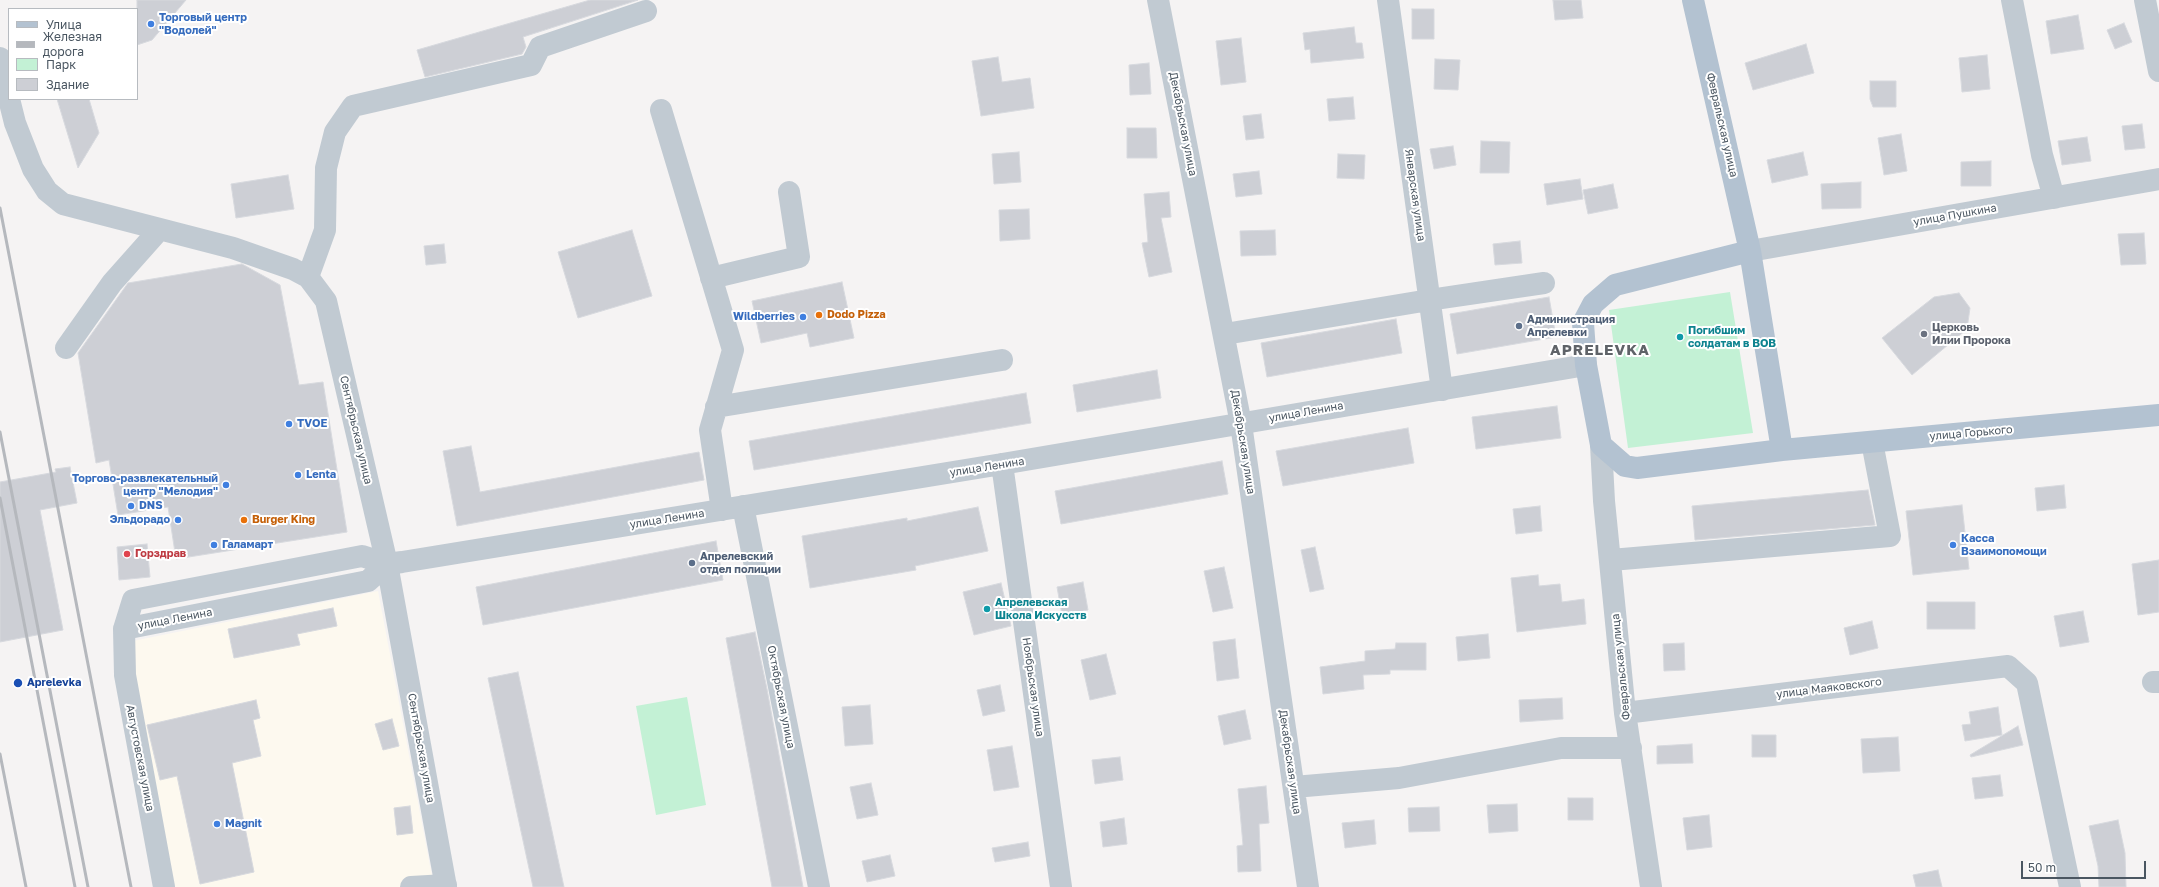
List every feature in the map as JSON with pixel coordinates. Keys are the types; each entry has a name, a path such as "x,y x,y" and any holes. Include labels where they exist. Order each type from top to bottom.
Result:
{"main road":[{"name":"Февральская улица","path":"1693,0 1750,251 1782,450"},
{"path":"1601,445 1586,366 1584,323 1593,304 1615,285 1750,251"},
{"name":"улица Горького","path":"1601,445 1625,466 1637,468 1782,450 2159,415"}],"street":[{"name":"Декабрьская улица","path":"1158,0 1225,334 1241,424 1308,887"},
{"name":"Январская улица","path":"1388,0 1442,390"},
{"path":"2012,0 2042,155 2054,198"},
{"path":"2146,0 2159,71"},
{"path":"308,277 325,230 326,168 335,132 353,106 530,65 540,47 646,11"},
{"path":"0,58 8,94"},
{"name":"Сентябрьская улица","path":"9,100 15,123 33,169 47,191 63,204 233,248 293,269 308,277 326,301 387,564 446,886"},
{"path":"661,110 733,350 710,430 722,510"},
{"name":"улица Пушкина","path":"1750,251 2159,179"},
{"path":"711,278 800,257 788,192"},
{"path":"66,348 112,283 160,229"},
{"path":"1225,334 1544,282"},
{"path":"716,407 1002,360"},
{"name":"улица Ленина","path":"124,629 368,581 387,564 1002,464 1241,424 1395,396 1442,390 1586,366"},
{"path":"1611,560 1890,536 1872,442"},
{"name":"Февральская улица","path":"1601,445 1604,501 1625,713 1650,887"},
{"name":"Ноябрьская улица","path":"1002,464 1061,887"},
{"name":"Октябрьская улица","path":"743,506 819,887"},
{"name":"Августовская улица","path":"124,629 125,675 164,887"},
{"name":"улица Маяковского","path":"1625,713 2008,666 2027,683 2070,887"},
{"path":"1294,788 1399,778 1561,748 1630,748"},
{"path":"411,887 446,886"}],"shaded area":[{"path":"378,591 434,887 175,887 125,654 133,641"}],"green space":[{"path":"1730,292 1753,433 1628,448 1609,310"},
{"path":"687,697 706,805 656,815 636,706"}],"building":[{"name":"Торговый центр \"Водолей\"","path":"137,0 186,0 152,40 138,45"},
{"path":"590,0 638,0 523,37 526,47 522,54 425,77 417,50"},
{"path":"1553,0 1581,0 1583,18 1555,20"},
{"path":"1412,9 1434,9 1434,39 1412,39"},
{"path":"2078,15 2084,49 2051,54 2046,21"},
{"path":"2124,23 2132,42 2115,49 2107,30"},
{"path":"1354,27 1356,43 1362,43 1364,58 1311,63 1310,49 1305,50 1303,33"},
{"path":"1241,38 1246,82 1221,85 1216,41"},
{"path":"1806,44 1814,73 1753,90 1745,63"},
{"path":"1987,55 1990,89 1962,92 1959,58"},
{"path":"998,57 1002,82 1030,78 1034,108 981,116 972,61"},
{"path":"1435,59 1460,60 1458,90 1434,89"},
{"path":"1149,63 1151,94 1130,95 1129,65"},
{"path":"1870,81 1896,81 1896,107 1873,107 1870,99"},
{"path":"1353,97 1355,119 1329,121 1327,99"},
{"path":"57,100 89,100 99,133 78,168"},
{"path":"1261,114 1264,138 1246,140 1243,116"},
{"path":"2142,124 2145,148 2125,150 2122,126"},
{"path":"1127,128 1156,128 1157,158 1127,158"},
{"path":"1901,134 1907,171 1884,175 1878,138"},
{"path":"2087,137 2091,161 2062,165 2058,141"},
{"path":"1481,141 1510,142 1509,173 1480,173"},
{"path":"1453,146 1456,165 1434,169 1430,149"},
{"path":"1019,152 1021,182 994,184 992,154"},
{"path":"1803,152 1808,175 1772,183 1767,160"},
{"path":"1338,154 1365,155 1364,179 1337,178"},
{"path":"1991,161 1991,186 1961,186 1961,162"},
{"path":"1259,171 1262,194 1236,197 1233,174"},
{"path":"288,175 294,209 236,218 231,184"},
{"path":"1580,179 1583,199 1547,205 1544,184"},
{"path":"1861,182 1861,208 1822,209 1821,184"},
{"path":"1613,184 1618,208 1588,214 1583,190"},
{"path":"1169,192 1171,217 1161,218 1172,272 1149,277 1142,243 1148,242 1144,194"},
{"path":"1029,209 1030,239 1000,241 999,210"},
{"path":"632,230 652,296 578,318 558,252"},
{"path":"1275,230 1276,255 1241,256 1240,231"},
{"path":"2144,233 2146,264 2121,265 2118,234"},
{"path":"1520,241 1522,263 1495,265 1493,244"},
{"path":"444,244 446,263 426,265 424,246"},
{"path":"242,264 280,285 299,385 323,382 347,532 176,559 168,507 118,515 109,460 96,463 78,353 128,283"},
{"name":"Wildberries","path":"842,282 854,338 810,347 807,333 761,343 752,301"},
{"name":"Церковь Илии Пророка","path":"1959,293 1970,308 1967,329 1912,375 1882,338 1934,297"},
{"path":"1549,297 1556,337 1457,354 1450,314"},
{"path":"1396,319 1402,353 1267,377 1261,343"},
{"path":"1157,370 1161,398 1077,412 1073,385"},
{"path":"1026,393 1031,423 754,470 749,441"},
{"path":"1557,406 1561,438 1476,449 1472,417"},
{"path":"1408,428 1414,463 1283,486 1276,451"},
{"path":"471,446 480,492 699,452 704,480 457,526 443,451"},
{"path":"1222,461 1228,494 1061,524 1055,491"},
{"path":"70,467 77,503 40,510 63,630 0,642 0,482 56,472 55,469"},
{"path":"2064,485 2066,508 2037,511 2035,488"},
{"path":"1868,490 1875,525 1695,540 1692,506"},
{"path":"1962,505 1969,569 1913,575 1906,511"},
{"path":"1540,506 1542,531 1516,534 1513,509"},
{"path":"978,507 988,551 915,566 916,570 810,588 802,536 907,518 907,521"},
{"path":"716,541 723,580 483,625 476,587"},
{"path":"147,544 150,577 119,580 117,547"},
{"path":"1315,547 1324,589 1310,592 1301,550"},
{"path":"2159,560 2159,612 2138,615 2132,564"},
{"path":"1224,567 1233,608 1213,612 1204,571"},
{"path":"1538,575 1539,586 1560,584 1562,602 1584,599 1586,624 1517,632 1511,578"},
{"path":"1083,582 1088,610 1062,615 1057,587"},
{"name":"Апрелевская Школа Искусств","path":"1001,583 1011,626 974,635 963,592"},
{"path":"1927,602 1975,602 1975,629 1927,629"},
{"path":"333,608 337,626 297,634 300,645 234,658 228,629"},
{"path":"2083,611 2089,642 2060,647 2054,616"},
{"path":"1872,621 1878,648 1850,655 1844,628"},
{"path":"755,632 767,689 803,887 772,887 726,638"},
{"path":"1488,634 1490,658 1458,661 1456,637"},
{"path":"1235,639 1239,678 1217,681 1213,642"},
{"path":"1396,643 1426,643 1426,670 1390,670 1390,674 1363,675 1364,689 1323,694 1320,667 1365,661 1365,651 1395,649"},
{"path":"1684,643 1685,670 1664,671 1663,644"},
{"path":"1106,654 1116,694 1090,700 1081,660"},
{"path":"518,672 564,887 533,887 488,678"},
{"path":"1000,685 1005,711 983,716 977,690"},
{"path":"1562,698 1563,719 1520,722 1519,700"},
{"path":"256,700 260,718 253,720 261,756 232,763 254,872 200,884 177,776 160,780 147,725"},
{"path":"870,705 873,744 845,746 842,707"},
{"path":"1998,707 2002,735 1965,741 1962,725 1971,724 1969,712"},
{"path":"1245,710 1251,739 1224,745 1218,716"},
{"path":"392,719 399,746 383,750 375,724"},
{"path":"2018,726 2023,745 1971,757 1970,755"},
{"path":"1752,735 1776,735 1776,757 1752,757"},
{"path":"1898,737 1900,771 1863,773 1861,739"},
{"path":"1692,744 1693,763 1657,764 1657,746"},
{"path":"1012,746 1019,787 994,791 987,750"},
{"path":"1120,757 1123,780 1095,784 1092,760"},
{"path":"2000,775 2003,796 1975,799 1972,778"},
{"path":"871,783 878,815 857,819 850,787"},
{"path":"1266,786 1269,823 1259,824 1261,871 1238,872 1237,846 1243,845 1238,789"},
{"path":"1568,798 1593,798 1593,820 1568,820"},
{"path":"1517,804 1518,831 1489,833 1487,805"},
{"path":"410,806 413,833 397,835 394,808"},
{"path":"1439,807 1440,831 1409,832 1408,808"},
{"path":"1709,815 1712,847 1687,850 1683,818"},
{"path":"1124,818 1127,844 1103,847 1100,822"},
{"path":"1374,820 1376,844 1345,848 1342,823"},
{"path":"2118,820 2125,853 2126,887 2099,887 2098,866 2089,826"},
{"path":"1028,842 1030,856 995,862 992,848"},
{"path":"890,855 895,876 867,882 862,861"},
{"path":"1938,870 1942,887 1916,887 1913,875"}],"railway":[{"path":"0,208 131,887"},
{"path":"0,432 88,887"},
{"path":"0,498 75,887"},
{"path":"0,754 26,887"}],"place":[{"name":"Торговый центр \"Водолей\"","path":"151,24"},
{"name":"Dodo Pizza","path":"819,315"},
{"name":"Wildberries","path":"803,317"},
{"name":"Администрация Апрелевки","path":"1519,326"},
{"name":"Церковь Илии Пророка","path":"1924,334"},
{"name":"Погибшим солдатам в ВОВ","path":"1680,337"},
{"name":"TVOE","path":"289,424"},
{"name":"Lenta","path":"298,475"},
{"name":"Торгово-развлекательный центр \"Мелодия\"","path":"226,485"},
{"name":"DNS","path":"131,506"},
{"name":"Эльдорадо","path":"178,520"},
{"name":"Burger King","path":"244,520"},
{"name":"Галамарт","path":"214,545"},
{"name":"Касса Взаимопомощи","path":"1953,545"},
{"name":"Горздрав","path":"127,554"},
{"name":"Апрелевский отдел полиции","path":"692,563"},
{"name":"Апрелевская Школа Искусств","path":"987,609"},
{"name":"Aprelevka","path":"18,683"},
{"name":"Magnit","path":"217,824"}],"district":[{"name":"APRELEVKA","path":"1600,350"}]}
